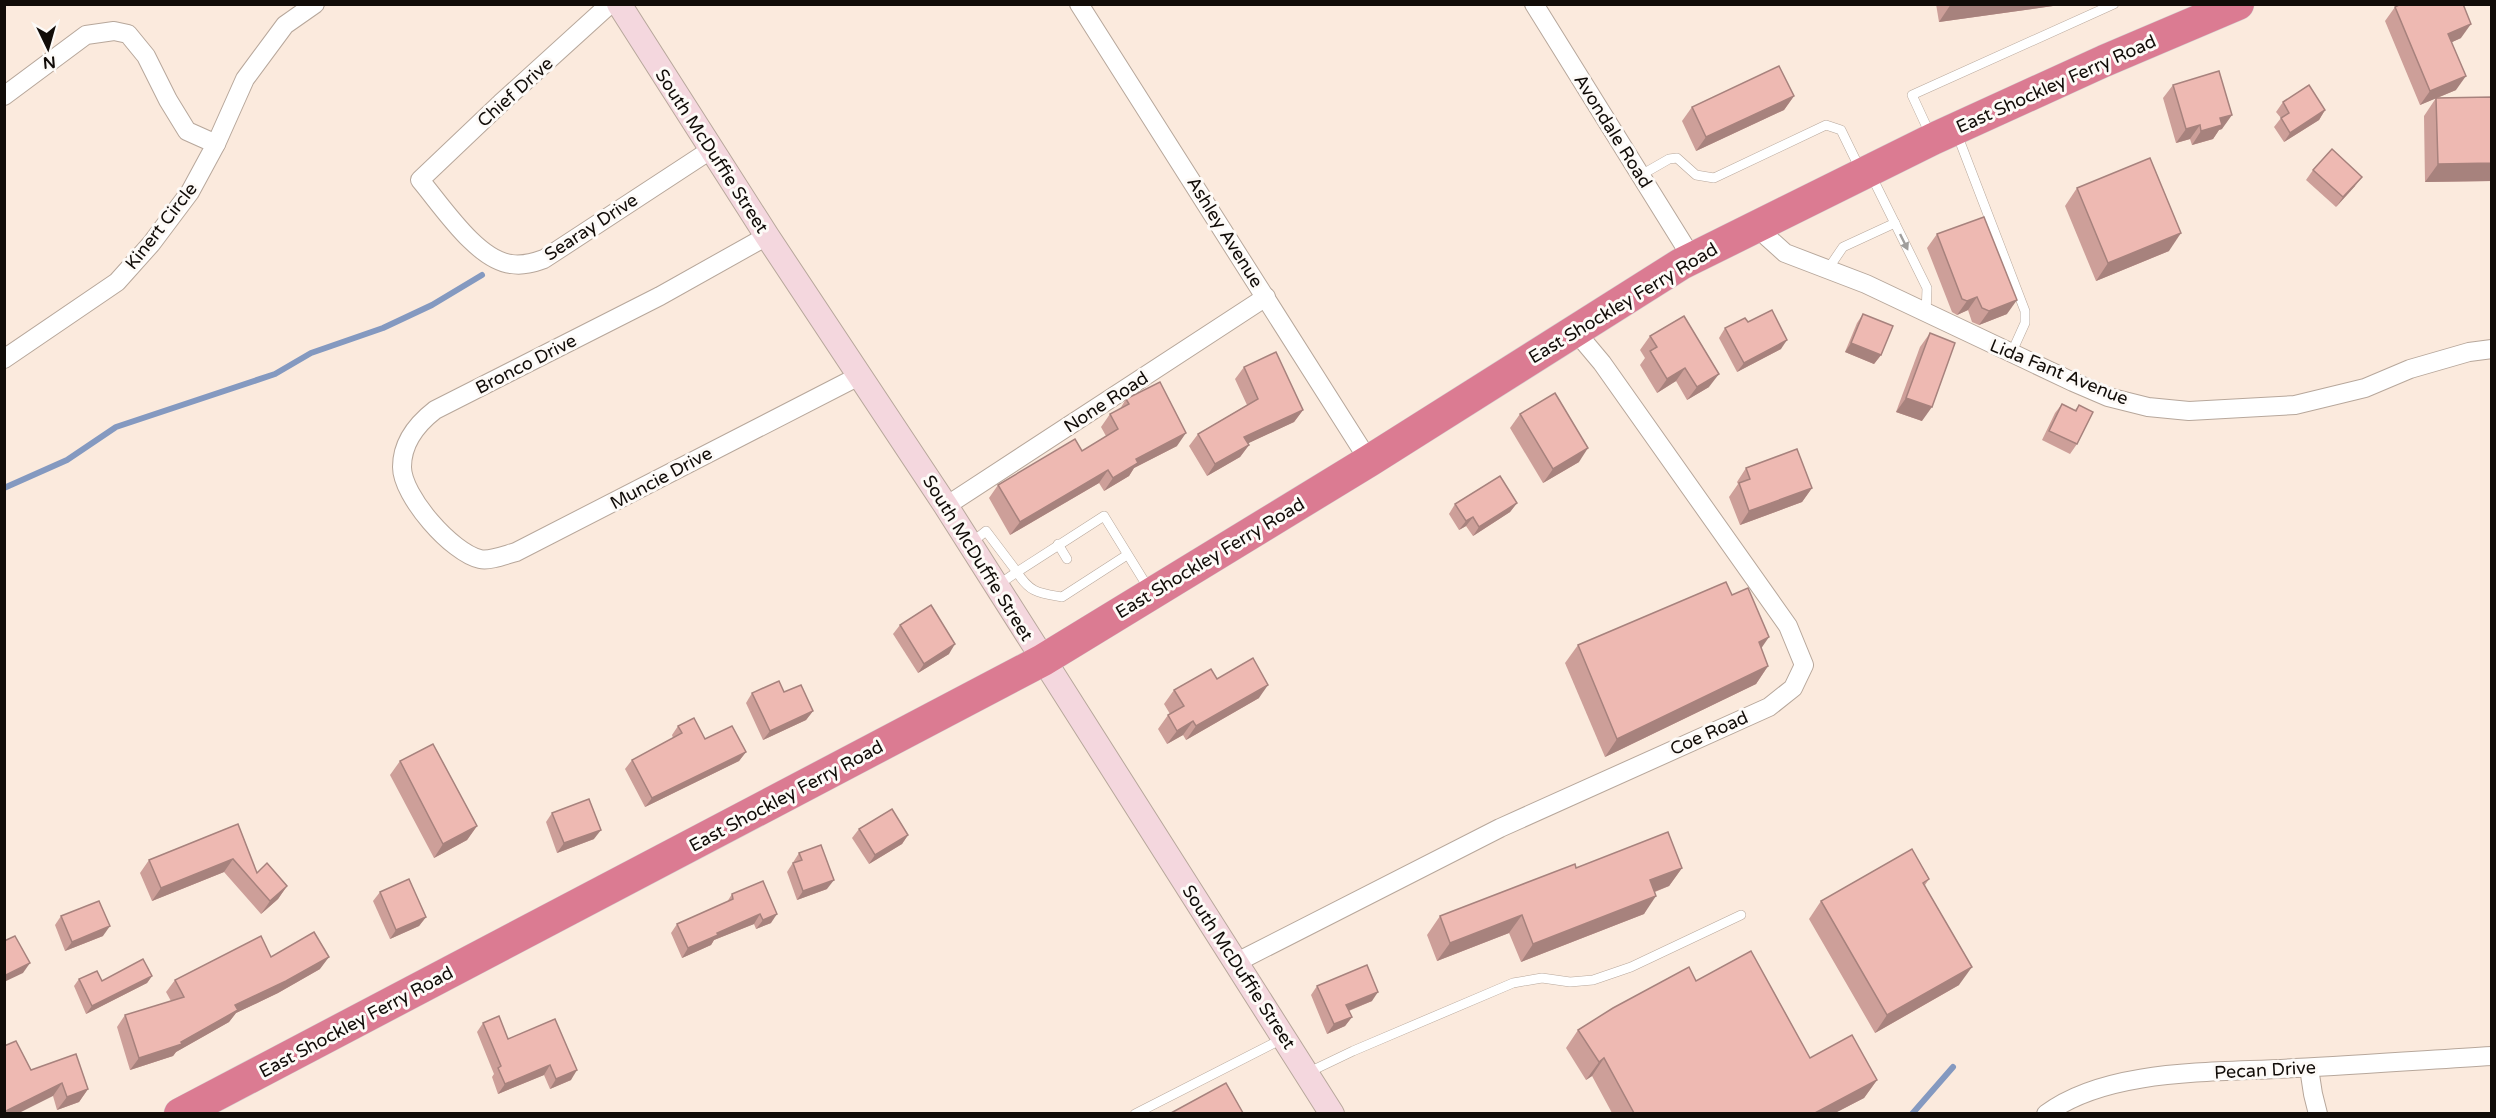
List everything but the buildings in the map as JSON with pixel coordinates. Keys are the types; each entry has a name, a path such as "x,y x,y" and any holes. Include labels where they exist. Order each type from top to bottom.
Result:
{"highway":[{"name":"East Shockley Ferry Road","path":"180,1113 1043,660 1369,461 1692,258 1944,134 2104,61 2238,4"}],"street":[{"name":"Kinert Circle","path":"4,359 117,282 151,244 190,192 216,144 245,80 285,25 315,4"},
{"name":"Chief Drive","path":"420,180 610,4"},
{"name":"South McDuffie Street","path":"619,4 767,236 946,506 1332,1113"},
{"name":"Ashley Avenue","path":"1079,4 1369,461"},
{"name":"Avondale Road","path":"1534,4 1692,258"},
{"path":"4,96 86,35 114,31 129,34 146,56 168,100 188,131 216,144"},
{"name":"Searay Drive","path":"420,180 478,248 494,259 509,264 525,265 543,260 712,149"},
{"name":"Lida Fant Avenue","path":"1755,226 1785,253 1828,269 2108,397 2148,407 2189,411 2248,409 2319,401 2365,388 2420,366 2469,352 2492,349"},
{"name":"Bronco Drive","path":"459,550 432,525 407,486 402,468 409,436 420,421 435,410 660,296 767,236"},
{"name":"None Road","path":"946,506 1266,297"},
{"name":"Coe Road","path":"1235,963 1500,828 1769,707 1793,688 1804,664 1788,626 1602,363 1576,332"},
{"name":"Muncie Drive","path":"459,550 481,560 516,552 860,376"},
{"name":"Pecan Drive","path":"2046,1113 2076,1095 2106,1085 2171,1076 2492,1056"},
{"path":"2309,1068 2318,1113"}],"lane":[{"path":"2011,354 2025,323 2025,310 1944,134 1912,95 2114,4"},
{"path":"1641,175 1669,159 1677,158 1696,175 1714,178 1826,125 1840,130 1895,223 1927,288 1926,314"},
{"path":"1828,269 1843,248 1895,223"},
{"path":"996,587 1058,544 1104,516 1151,594"},
{"path":"970,544 987,531 1026,586 1062,597 1082,581 1128,555"},
{"path":"1058,544 1067,559"},
{"path":"1307,1073 1513,983 1542,978 1569,982 1593,980 1631,966 1740,915"},
{"path":"1136,1113 1284,1038"}],"waterway":[{"path":"4,488 67,460 116,427 275,374 311,353 383,328 432,305 482,275"},
{"path":"1912,1114 1953,1067"}]}
